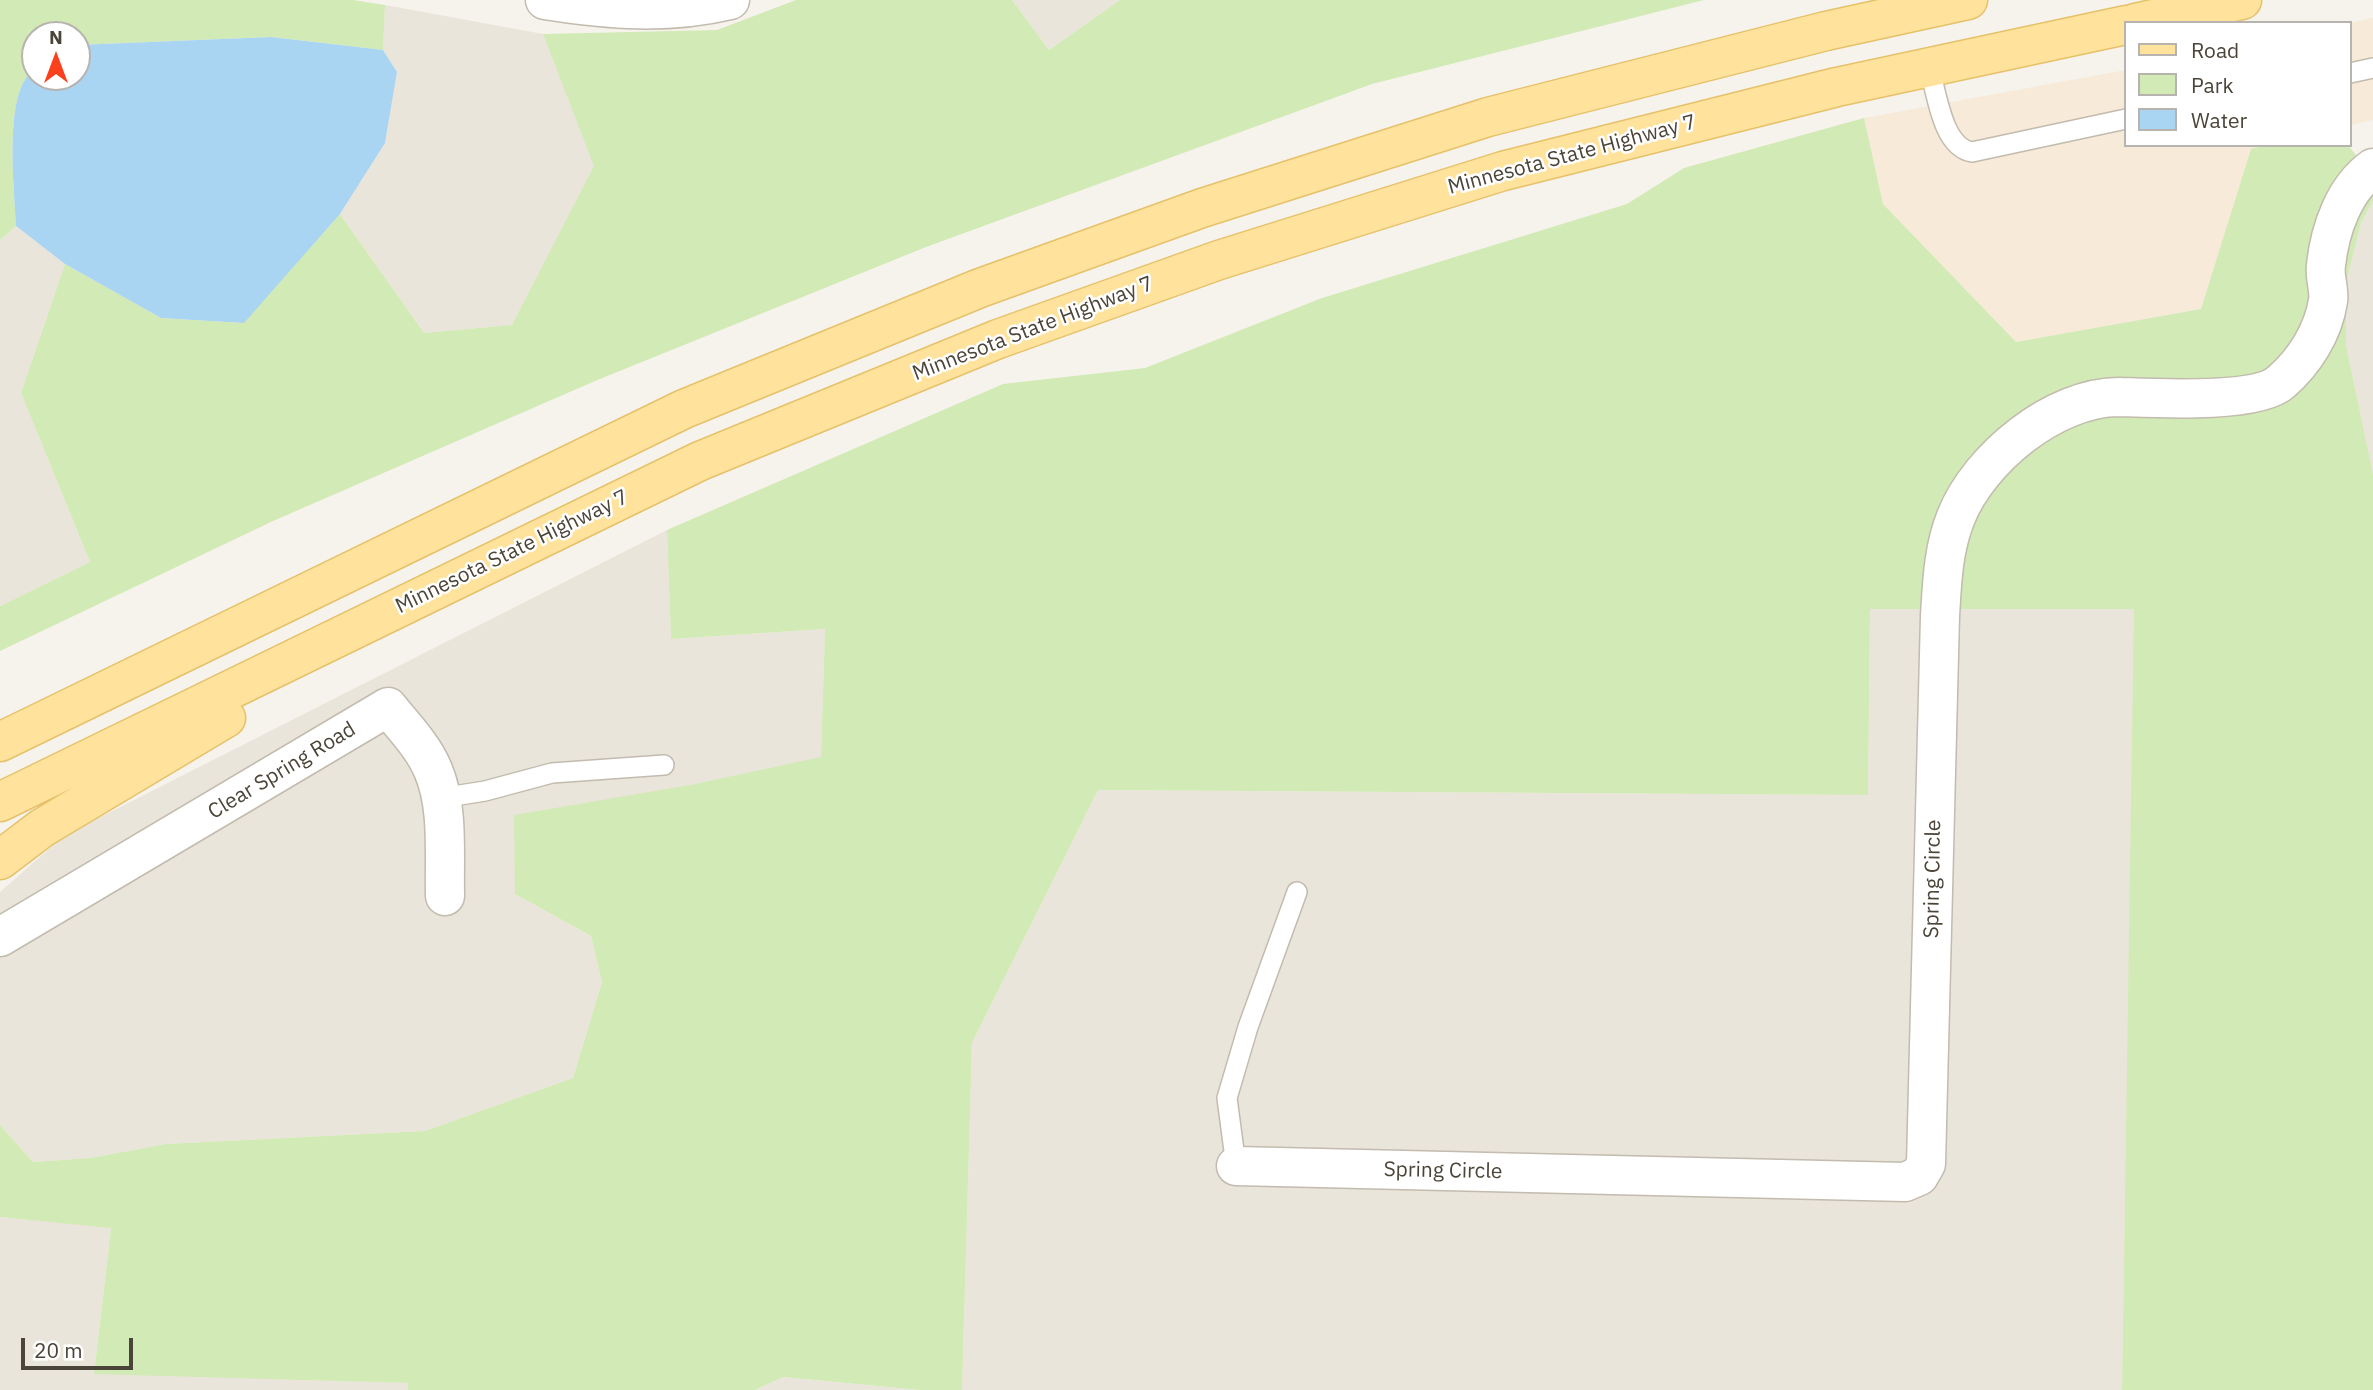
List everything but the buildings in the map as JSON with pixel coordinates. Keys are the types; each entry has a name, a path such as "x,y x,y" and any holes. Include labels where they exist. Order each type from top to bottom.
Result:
{"main road":[{"path":"0,742 684,409 980,288 1202,208 1488,117 1826,31 1968,0"},
{"path":"2148,21 2226,9"},
{"name":"Minnesota State Highway 7","path":"0,802 700,461 1011,334 1219,260 1503,171 1837,87 2124,25"},
{"path":"0,860 42,828 265,695 294,659"}],"street":[{"path":"545,0 645,12 699,7 730,0"},
{"name":"Spring Circle","path":"1236,1166 1905,1182 1919,1176 1926,1164 1940,604 1943,566 1956,516 1983,471 2021,435 2064,410 2115,397 2169,400 2224,397 2278,385 2301,362 2318,333 2328,300 2325,267 2335,221 2359,178 2373,167"},
{"name":"Clear Spring Road","path":"0,937 388,707 428,760 441,798 445,895"}],"lane":[{"path":"1929,67 1951,141 1961,150 1972,152 2124,119"},
{"path":"2352,73 2373,68"},
{"path":"441,798 485,791 552,773 664,765"},
{"path":"1236,1166 1227,1098 1252,1014 1297,892"}],"shaded area":[{"path":"1012,0 1120,0 1049,50"},
{"path":"385,5 543,34 595,166 513,325 424,333 340,214 385,143 397,72 383,50"},
{"path":"2373,18 2373,120 2352,125 2352,23"},
{"path":"2124,70 2124,147 2259,147 2251,149 2201,309 2016,342 1883,204 1864,118"},
{"path":"2373,201 2373,474 2346,345 2346,284 2361,223"},
{"path":"16,226 65,264 21,393 90,562 0,606 0,240"},
{"path":"667,530 671,639 825,629 821,758 690,785 515,894 591,936 602,982 573,1078 425,1131 166,1144 90,1158 33,1162 0,1125 0,892 65,835"},
{"path":"1870,609 2135,609 2122,1390 962,1390 972,1043 1098,790 1868,795"},
{"path":"0,1217 111,1227 94,1373 408,1383 408,1390 0,1390"},
{"path":"782,1377 920,1390 755,1390"}],"green space":[{"path":"0,0 353,0 385,5 383,50 271,37 91,44 91,21 21,21 21,90 14,119 13,142 16,226 0,240"},
{"path":"796,0 1012,0 1049,50 1120,0 1704,0 1372,84 926,247 595,381 273,521 0,651 0,606 90,562 21,393 65,264 161,318 243,323 340,214 424,333 512,325 594,166 543,34 717,30"},
{"path":"1864,118 1883,204 2016,342 2201,309 2251,149 2350,147 2373,177 2373,201 2361,223 2346,284 2346,345 2373,474 2373,1390 2122,1390 2134,609 1870,609 1868,795 1098,790 972,1043 962,1390 920,1390 783,1377 755,1390 408,1390 408,1383 94,1374 111,1228 0,1217 0,1125 33,1162 90,1158 166,1144 425,1131 573,1078 602,982 591,936 515,894 514,815 690,785 821,757 825,629 671,639 667,530 1003,384 1145,368 1322,298 1627,204 1684,168"}],"water":[{"path":"271,37 383,50 397,72 385,143 340,214 244,323 161,318 65,264 16,226 13,142 14,118 21,90 91,91 91,44"}]}
